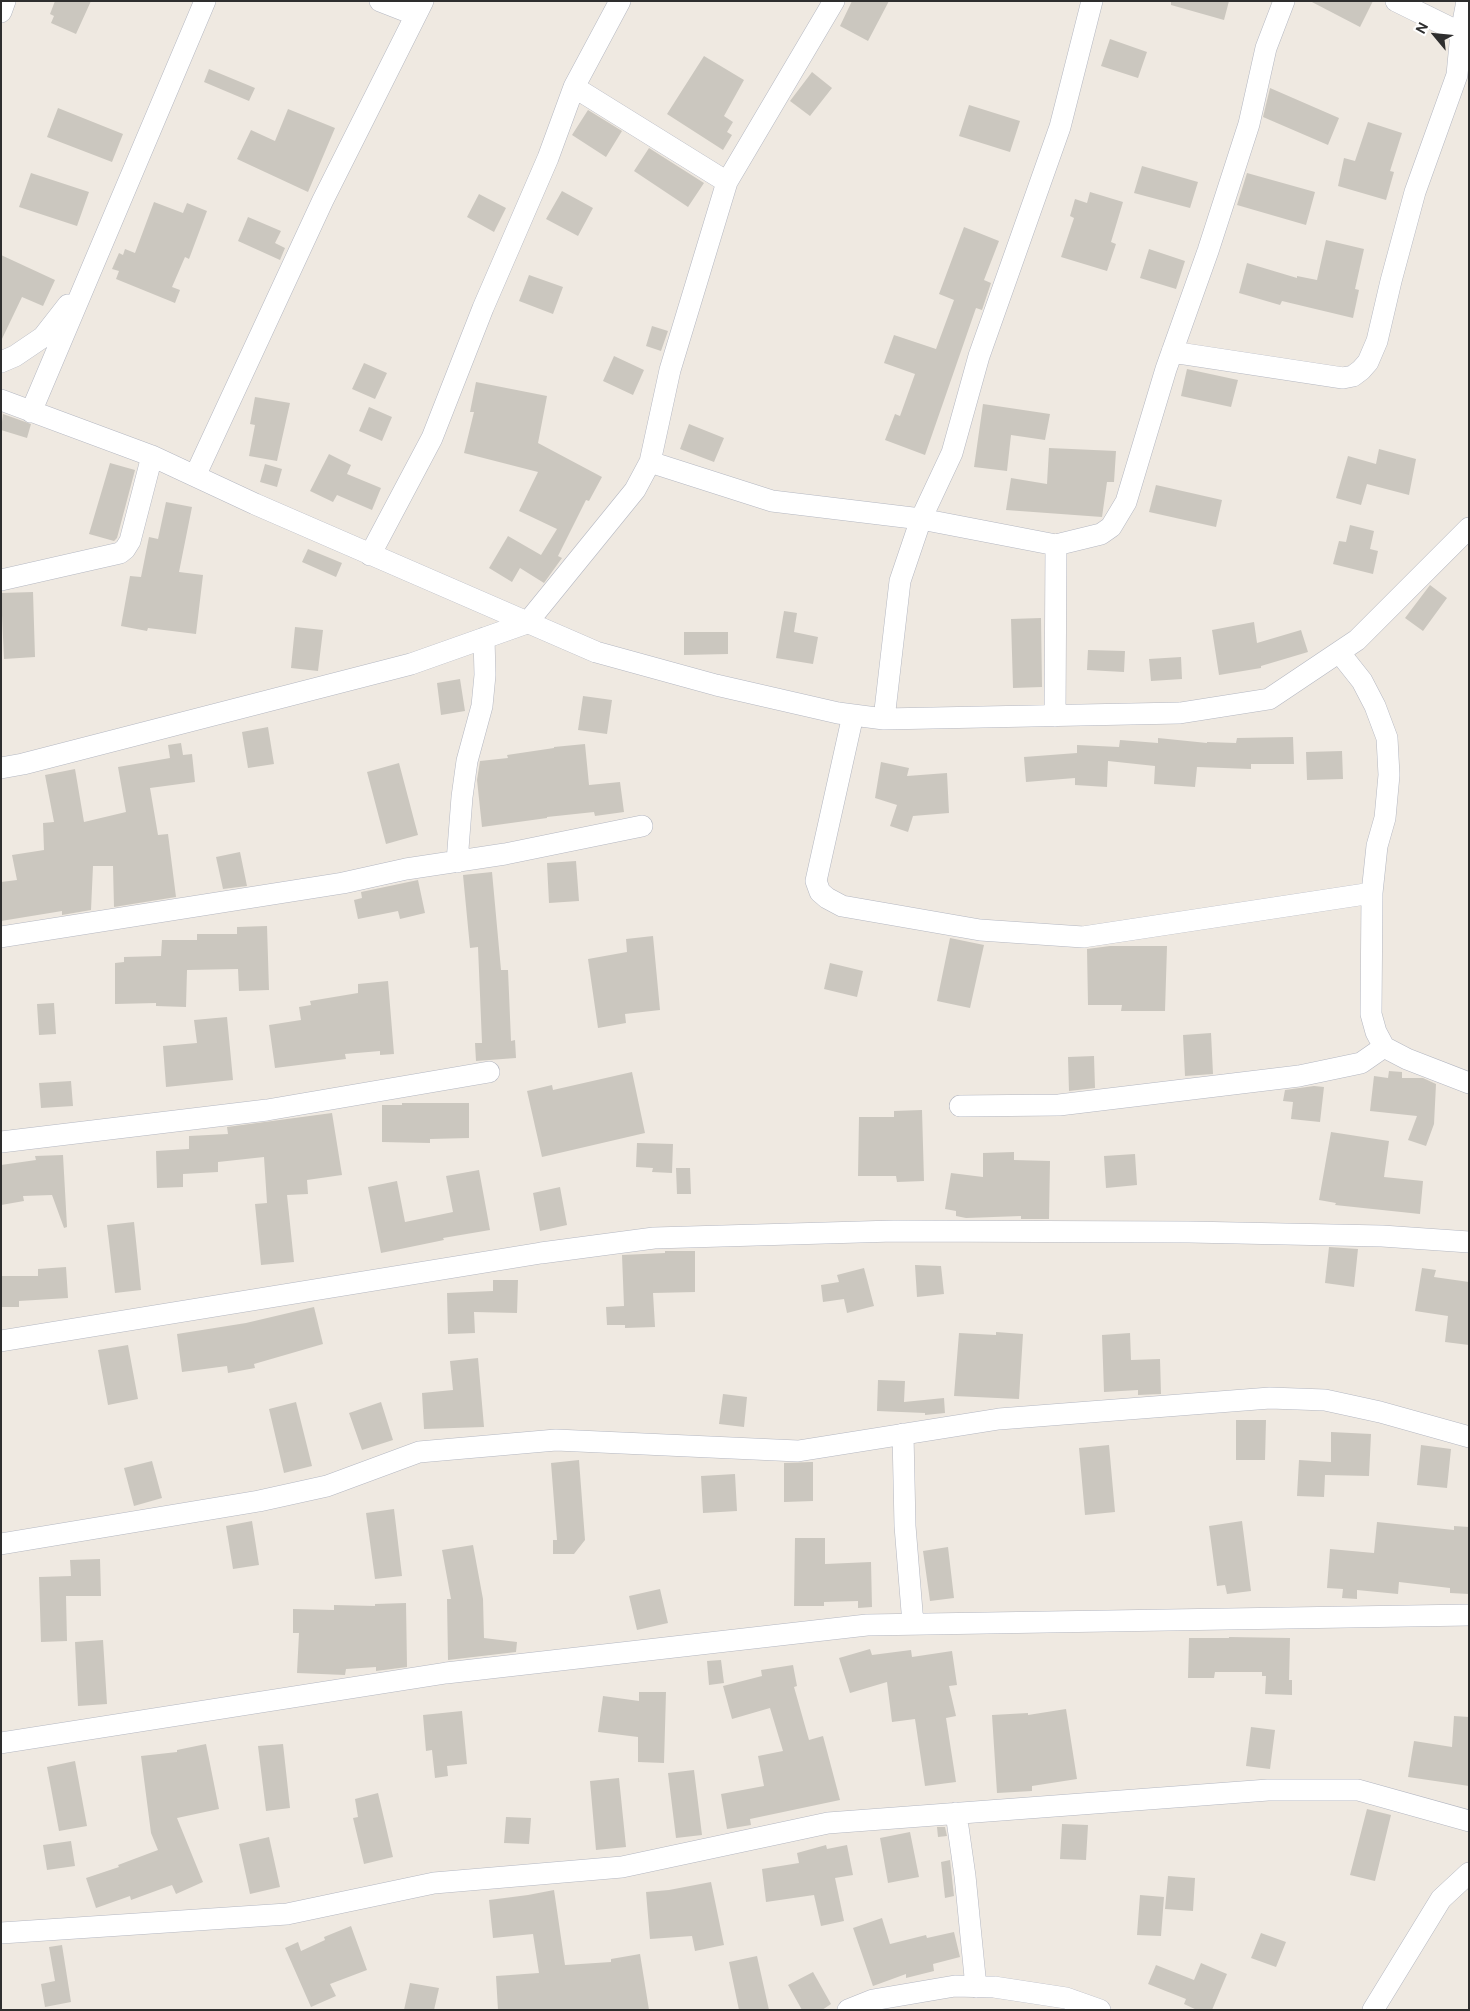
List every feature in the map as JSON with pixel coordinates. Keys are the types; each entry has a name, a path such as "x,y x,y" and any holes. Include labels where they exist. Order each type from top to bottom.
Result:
{"street":[{"path":"1,12 5,1"},
{"path":"31,412 205,1"},
{"path":"194,476 323,200 420,8 380,1"},
{"path":"370,555 432,438 483,308 548,158 574,87 620,1"},
{"path":"1,768 23,764 411,664 527,623 635,490 650,462 670,370 727,182 834,1"},
{"path":"884,719 900,581 921,520 952,453 979,356 1060,126 1092,1"},
{"path":"650,462 772,501 921,520 1056,545 1101,534 1111,527 1126,502 1172,352 1208,251 1243,142 1266,48 1284,1"},
{"path":"1396,1 1461,33"},
{"path":"1172,352 1344,378 1353,376 1368,362 1377,341 1415,192 1457,75 1461,33 1467,1"},
{"path":"574,87 727,182"},
{"path":"1,362 15,356 43,337 86,283"},
{"path":"1,400 152,456 370,555 605,655 716,685 853,715 884,719 1180,713 1269,699 1357,640 1469,528"},
{"path":"1,580 120,552 125,549 130,541 152,456"},
{"path":"1055,716 1056,545"},
{"path":"457,862 462,797 468,761 482,706 484,638"},
{"path":"1339,652 1362,681 1375,706 1387,738 1389,775 1385,818 1377,846 1372,893 1371,1014 1376,1032 1384,1047 1408,1059 1469,1082"},
{"path":"853,715 816,881 820,892 842,906 980,930 1083,937 1372,893"},
{"path":"1,937 333,884 406,868 457,862 642,826"},
{"path":"960,1106 1059,1105 1299,1076 1362,1063 1384,1047"},
{"path":"1,1142 267,1110 488,1072"},
{"path":"1,1340 531,1254 654,1238 894,1231 1189,1232 1382,1236 1469,1242"},
{"path":"1,1544 268,1499 327,1486 419,1452 556,1440 798,1451 999,1419 1270,1398 1325,1400 1380,1412 1469,1437"},
{"path":"903,1434 905,1526 913,1624"},
{"path":"1,1743 446,1673 867,1625 1469,1615"},
{"path":"1,1933 287,1914 434,1883 622,1867 828,1823 956,1813 1268,1790 1358,1790 1469,1821"},
{"path":"956,1813 965,1876 976,1986"},
{"path":"1373,2010 1441,1899 1469,1873"},
{"path":"848,2010 873,2000 894,2003 955,1986 976,1986 1066,1998 1100,2010"}],"building":[{"path":"55,1 91,1 76,34 51,23 54,16 50,14"},
{"path":"852,1 889,1 868,41 840,26"},
{"path":"1171,1 1229,1 1224,20 1171,5"},
{"path":"1310,1 1373,1 1360,27"},
{"path":"1110,39 1147,52 1138,78 1101,66"},
{"path":"704,56 744,80 724,116 733,122 727,132 732,135 723,150 667,114"},
{"path":"209,69 255,88 249,101 204,82"},
{"path":"812,72 832,88 810,116 790,101"},
{"path":"1270,88 1339,118 1328,145 1263,117"},
{"path":"969,105 1020,121 1010,152 959,136"},
{"path":"58,108 123,134 112,162 47,137"},
{"path":"288,109 335,128 308,192 237,159 251,130 275,141"},
{"path":"588,110 622,131 606,157 572,135"},
{"path":"1368,122 1402,133 1390,171 1394,172 1386,200 1338,186 1344,158 1355,161"},
{"path":"649,148 704,183 688,207 634,171"},
{"path":"1142,166 1198,182 1190,208 1134,193"},
{"path":"31,173 89,192 77,226 19,207"},
{"path":"1247,173 1315,192 1306,225 1237,205"},
{"path":"562,191 593,208 578,236 546,219"},
{"path":"1090,192 1123,202 1111,242 1116,244 1107,271 1061,257 1074,218 1070,216 1075,199 1087,203"},
{"path":"479,194 506,208 494,232 467,217"},
{"path":"154,202 183,213 187,203 207,211 189,259 185,257 172,287 180,290 175,303 116,279 119,271 112,269 119,253 123,255 125,249 135,253"},
{"path":"248,217 281,231 275,243 285,248 280,260 238,241"},
{"path":"964,227 999,241 984,280 991,283 982,310 976,308 925,455 885,440 895,414 900,416 915,374 884,363 894,335 936,349 954,300 939,294"},
{"path":"1326,240 1364,249 1355,289 1359,290 1353,318 1282,301 1280,305 1239,293 1247,263 1297,278 1297,276 1317,280"},
{"path":"1149,249 1185,261 1176,289 1140,278"},
{"path":"1,255 55,280 43,306 22,297 1,341"},
{"path":"529,275 563,287 553,314 519,301"},
{"path":"652,326 668,331 661,351 646,346"},
{"path":"614,356 644,370 633,395 603,381"},
{"path":"364,363 387,373 375,399 352,389"},
{"path":"1187,369 1238,380 1231,407 1181,396"},
{"path":"476,382 547,396 538,443 602,477 589,501 586,500 558,556 562,558 544,583 520,568 512,582 489,568 508,536 541,555 557,529 519,511 538,472 464,453 474,412 470,412"},
{"path":"255,397 290,403 277,461 249,456 255,425 250,424"},
{"path":"983,404 1050,414 1045,440 1011,435 1007,471 974,467"},
{"path":"369,407 392,417 382,441 359,431"},
{"path":"3,414 31,424 27,438 1,430"},
{"path":"689,424 724,438 714,462 680,449"},
{"path":"1049,448 1116,451 1114,482 1107,482 1102,517 1006,510 1011,478 1047,484"},
{"path":"1379,449 1416,459 1409,495 1367,484 1361,505 1336,498 1348,456 1376,464"},
{"path":"329,454 351,465 347,474 381,488 372,510 337,495 333,502 310,491"},
{"path":"110,463 135,470 117,538 114,541 89,534"},
{"path":"265,464 282,469 277,487 260,482"},
{"path":"1156,485 1222,500 1216,527 1149,512"},
{"path":"166,502 192,507 179,572 203,575 196,634 148,628 147,631 121,626 130,576 141,577 149,537 158,539"},
{"path":"1350,525 1374,531 1370,549 1378,551 1373,574 1333,564 1339,541 1346,542"},
{"path":"308,549 342,563 336,577 302,562"},
{"path":"1430,585 1447,598 1423,631 1405,618"},
{"path":"33,592 35,657 4,659 1,593"},
{"path":"784,611 797,613 794,632 818,637 813,664 776,658"},
{"path":"1041,618 1042,687 1013,688 1011,619"},
{"path":"1254,622 1257,643 1301,630 1308,652 1261,666 1261,668 1219,675 1212,630"},
{"path":"295,627 323,630 318,671 291,668"},
{"path":"684,632 728,632 728,654 684,655"},
{"path":"1088,650 1125,651 1124,672 1087,670"},
{"path":"1181,657 1182,679 1151,681 1149,659"},
{"path":"460,679 465,711 441,715 437,683"},
{"path":"583,696 612,700 607,734 578,730"},
{"path":"268,727 274,764 248,768 242,732"},
{"path":"1293,737 1294,764 1251,764 1251,769 1197,767 1195,787 1154,784 1155,766 1108,761 1107,787 1075,785 1075,778 1026,782 1024,757 1077,753 1077,745 1119,747 1120,740 1158,743 1158,738 1207,743 1236,743 1237,738"},
{"path":"181,743 183,755 192,754 195,782 150,788 158,835 168,834 176,897 114,907 113,866 93,866 91,910 62,915 62,911 1,921 1,882 17,880 12,855 44,850 43,823 54,822 45,775 75,769 84,822 126,812 118,767 170,758 168,745"},
{"path":"585,744 589,785 620,782 624,812 595,816 594,812 482,827 477,780 480,761 508,758 507,755 554,747"},
{"path":"1342,751 1343,779 1307,780 1306,752"},
{"path":"881,762 909,768 907,776 947,773 949,813 913,816 908,832 890,826 897,805 875,798"},
{"path":"399,763 418,835 386,844 367,772"},
{"path":"240,852 247,886 223,889 216,857"},
{"path":"576,861 579,901 549,903 547,863"},
{"path":"492,872 501,970 508,970 511,1041 515,1040 516,1058 476,1061 475,1043 482,1043 478,947 470,948 463,875"},
{"path":"418,880 425,913 400,919 398,911 358,919 354,900 362,898 361,892"},
{"path":"267,926 269,990 239,991 238,969 187,970 186,1007 156,1006 156,1003 115,1004 115,963 124,962 124,957 161,956 162,940 197,940 197,934 237,934 237,927"},
{"path":"653,936 660,1010 625,1014 626,1023 598,1028 588,959 627,952 626,939"},
{"path":"950,938 984,945 970,1008 937,1001"},
{"path":"1110,946 1167,946 1165,1011 1121,1011 1122,1005 1088,1005 1087,949"},
{"path":"830,963 863,971 857,997 824,989"},
{"path":"388,981 394,1054 380,1055 380,1051 345,1054 346,1059 275,1068 269,1025 301,1020 299,1007 311,1005 310,1001 358,993 358,984"},
{"path":"54,1003 56,1034 39,1035 37,1004"},
{"path":"227,1017 233,1080 166,1087 163,1046 197,1043 194,1020"},
{"path":"1211,1033 1213,1074 1185,1076 1183,1035"},
{"path":"1094,1056 1095,1088 1069,1091 1068,1057"},
{"path":"1389,1071 1402,1072 1402,1078 1423,1078 1436,1084 1434,1124 1426,1146 1408,1140 1417,1116 1370,1111 1374,1076 1388,1078"},
{"path":"632,1072 645,1133 542,1157 527,1091 552,1085 553,1090"},
{"path":"71,1081 73,1106 41,1108 39,1083"},
{"path":"1314,1086 1324,1087 1320,1122 1291,1119 1293,1102 1283,1101 1285,1090"},
{"path":"402,1103 469,1103 469,1138 430,1139 430,1143 382,1142 382,1105 402,1105"},
{"path":"922,1110 924,1181 897,1182 896,1176 858,1176 859,1117 894,1117 894,1111"},
{"path":"332,1113 342,1175 307,1180 308,1194 287,1195 294,1262 261,1265 255,1204 267,1203 264,1157 218,1162 218,1172 183,1174 183,1187 157,1188 156,1151 189,1149 189,1136 228,1134 227,1127"},
{"path":"1331,1132 1389,1141 1384,1177 1423,1181 1420,1214 1335,1205 1336,1203 1319,1200"},
{"path":"637,1143 673,1144 672,1173 652,1172 653,1168 636,1167"},
{"path":"1014,1152 1014,1160 1050,1161 1049,1219 1021,1219 1021,1216 966,1218 956,1216 956,1211 945,1209 951,1173 983,1177 983,1153"},
{"path":"1135,1154 1137,1185 1106,1188 1104,1156"},
{"path":"63,1155 67,1227 64,1228 52,1195 23,1196 24,1201 1,1205 1,1165 36,1160 35,1156"},
{"path":"676,1168 690,1168 691,1194 677,1194"},
{"path":"479,1170 490,1230 443,1238 444,1240 381,1253 368,1187 397,1181 405,1222 453,1212 446,1176"},
{"path":"560,1187 567,1225 540,1231 533,1193"},
{"path":"134,1222 141,1290 115,1293 107,1225"},
{"path":"1329,1247 1358,1249 1354,1287 1325,1283"},
{"path":"665,1251 695,1251 695,1292 653,1293 655,1327 625,1328 625,1325 607,1325 606,1307 624,1306 622,1255 665,1253"},
{"path":"915,1265 941,1266 944,1294 917,1297"},
{"path":"66,1267 68,1298 19,1301 19,1307 1,1307 1,1276 38,1276 38,1269"},
{"path":"864,1268 874,1306 847,1313 844,1299 823,1302 821,1285 839,1282 837,1275"},
{"path":"1422,1268 1436,1270 1434,1277 1469,1282 1469,1345 1445,1342 1448,1316 1415,1311"},
{"path":"493,1280 518,1280 517,1313 474,1312 475,1333 448,1334 447,1293 493,1291"},
{"path":"314,1307 323,1344 254,1364 255,1368 228,1373 227,1366 182,1372 177,1334 246,1323"},
{"path":"996,1332 1023,1334 1019,1399 954,1396 959,1333 996,1335"},
{"path":"1130,1333 1131,1360 1160,1359 1161,1394 1138,1395 1138,1390 1104,1392 1102,1335"},
{"path":"128,1345 138,1399 108,1405 98,1350"},
{"path":"478,1358 484,1427 424,1429 422,1393 453,1390 450,1361"},
{"path":"878,1380 905,1381 904,1402 944,1398 945,1413 925,1415 925,1413 877,1411"},
{"path":"723,1394 747,1397 744,1427 719,1424"},
{"path":"296,1402 312,1466 284,1473 269,1409"},
{"path":"381,1402 393,1440 362,1450 349,1413"},
{"path":"1236,1420 1266,1420 1265,1460 1236,1460"},
{"path":"1331,1432 1371,1434 1369,1476 1325,1475 1324,1497 1297,1496 1299,1460 1331,1462"},
{"path":"1109,1445 1115,1512 1085,1515 1079,1448"},
{"path":"1421,1445 1451,1449 1447,1488 1417,1485"},
{"path":"579,1460 585,1540 574,1554 553,1554 553,1540 557,1540 551,1463"},
{"path":"152,1461 162,1498 134,1506 124,1468"},
{"path":"813,1462 813,1501 784,1502 784,1463"},
{"path":"735,1474 737,1511 703,1513 701,1476"},
{"path":"394,1509 402,1576 375,1579 366,1513"},
{"path":"252,1521 259,1565 233,1569 226,1526"},
{"path":"1242,1521 1251,1591 1227,1594 1225,1585 1217,1586 1209,1526"},
{"path":"1377,1522 1454,1530 1454,1526 1469,1527 1469,1594 1450,1593 1450,1588 1399,1582 1398,1594 1357,1590 1357,1599 1342,1598 1343,1589 1327,1588 1330,1549 1374,1553"},
{"path":"795,1538 825,1538 825,1564 871,1562 872,1607 858,1608 858,1601 824,1602 824,1606 794,1606"},
{"path":"473,1545 483,1599 484,1638 517,1642 516,1652 448,1660 447,1599 451,1599 442,1550"},
{"path":"948,1547 954,1598 930,1601 923,1551"},
{"path":"100,1559 101,1596 66,1596 67,1641 41,1642 39,1577 71,1576 70,1560"},
{"path":"660,1589 668,1623 637,1630 629,1596"},
{"path":"406,1603 407,1667 376,1671 376,1667 346,1669 345,1675 297,1673 299,1633 293,1633 293,1609 334,1610 334,1605 375,1606 375,1604"},
{"path":"1189,1638 1290,1638 1289,1680 1292,1680 1292,1695 1265,1694 1266,1676 1262,1676 1262,1672 1215,1672 1214,1678 1188,1678"},
{"path":"103,1640 107,1704 78,1706 75,1642"},
{"path":"870,1649 872,1655 911,1650 912,1657 952,1651 957,1685 949,1686 956,1716 946,1718 956,1782 925,1786 915,1719 892,1722 887,1682 850,1693 839,1658"},
{"path":"721,1660 724,1683 709,1685 707,1661"},
{"path":"793,1665 797,1686 794,1687 809,1740 823,1736 840,1800 750,1819 751,1825 727,1829 721,1794 764,1786 758,1756 783,1751 770,1708 732,1719 723,1686 762,1676 761,1670"},
{"path":"639,1692 666,1692 664,1763 638,1762 638,1737 598,1732 603,1696 639,1701"},
{"path":"1066,1709 1077,1779 1032,1786 1032,1791 997,1793 992,1715 1028,1713 1028,1715"},
{"path":"462,1711 467,1764 447,1766 448,1776 435,1778 432,1750 426,1751 423,1715"},
{"path":"1454,1716 1469,1717 1469,1786 1408,1777 1414,1741 1452,1747"},
{"path":"1251,1727 1275,1730 1270,1769 1246,1766"},
{"path":"206,1744 219,1809 177,1818 203,1882 176,1894 172,1885 131,1900 130,1896 96,1908 86,1878 119,1867 118,1865 158,1850 151,1833 141,1756 177,1752 177,1750"},
{"path":"283,1744 290,1808 266,1811 258,1746"},
{"path":"75,1761 87,1826 59,1831 47,1767"},
{"path":"694,1770 702,1835 676,1838 668,1773"},
{"path":"619,1778 626,1847 596,1850 590,1781"},
{"path":"378,1793 393,1857 364,1864 353,1818 358,1817 355,1799"},
{"path":"1367,1809 1391,1815 1375,1881 1350,1875"},
{"path":"506,1817 531,1818 529,1844 504,1843"},
{"path":"1062,1824 1088,1825 1086,1860 1060,1859"},
{"path":"937,1827 945,1827 947,1836 938,1837"},
{"path":"910,1832 919,1877 888,1883 880,1838"},
{"path":"269,1837 280,1887 250,1894 239,1844"},
{"path":"71,1841 75,1866 47,1870 43,1845"},
{"path":"826,1845 827,1849 847,1845 853,1875 835,1878 844,1921 821,1926 814,1895 766,1902 762,1869 799,1863 797,1853"},
{"path":"950,1860 954,1896 945,1898 941,1862"},
{"path":"1168,1876 1195,1878 1193,1911 1165,1909"},
{"path":"711,1882 724,1945 695,1951 692,1936 650,1939 646,1892 669,1890"},
{"path":"554,1890 565,1965 611,1962 611,1959 640,1954 649,2010 498,2010 496,1976 539,1973 533,1934 493,1938 489,1900"},
{"path":"1140,1895 1164,1897 1161,1936 1137,1935"},
{"path":"882,1918 890,1944 926,1935 927,1938 954,1932 960,1957 933,1964 934,1971 906,1978 906,1974 873,1986 853,1928"},
{"path":"351,1926 367,1970 330,1984 336,1996 311,2007 285,1948 298,1942 301,1951 325,1940 324,1937"},
{"path":"1261,1933 1286,1942 1276,1967 1251,1958"},
{"path":"62,1945 71,2002 45,2007 41,1984 55,1981 49,1947"},
{"path":"757,1956 769,2010 739,2010 729,1962"},
{"path":"1201,1963 1227,1974 1212,2010 1197,2010 1184,2004 1186,1999 1148,1984 1156,1965 1194,1980"},
{"path":"813,1972 831,2004 822,2010 802,2010 788,1985"},
{"path":"410,1983 439,1988 434,2010 404,2010"}]}
